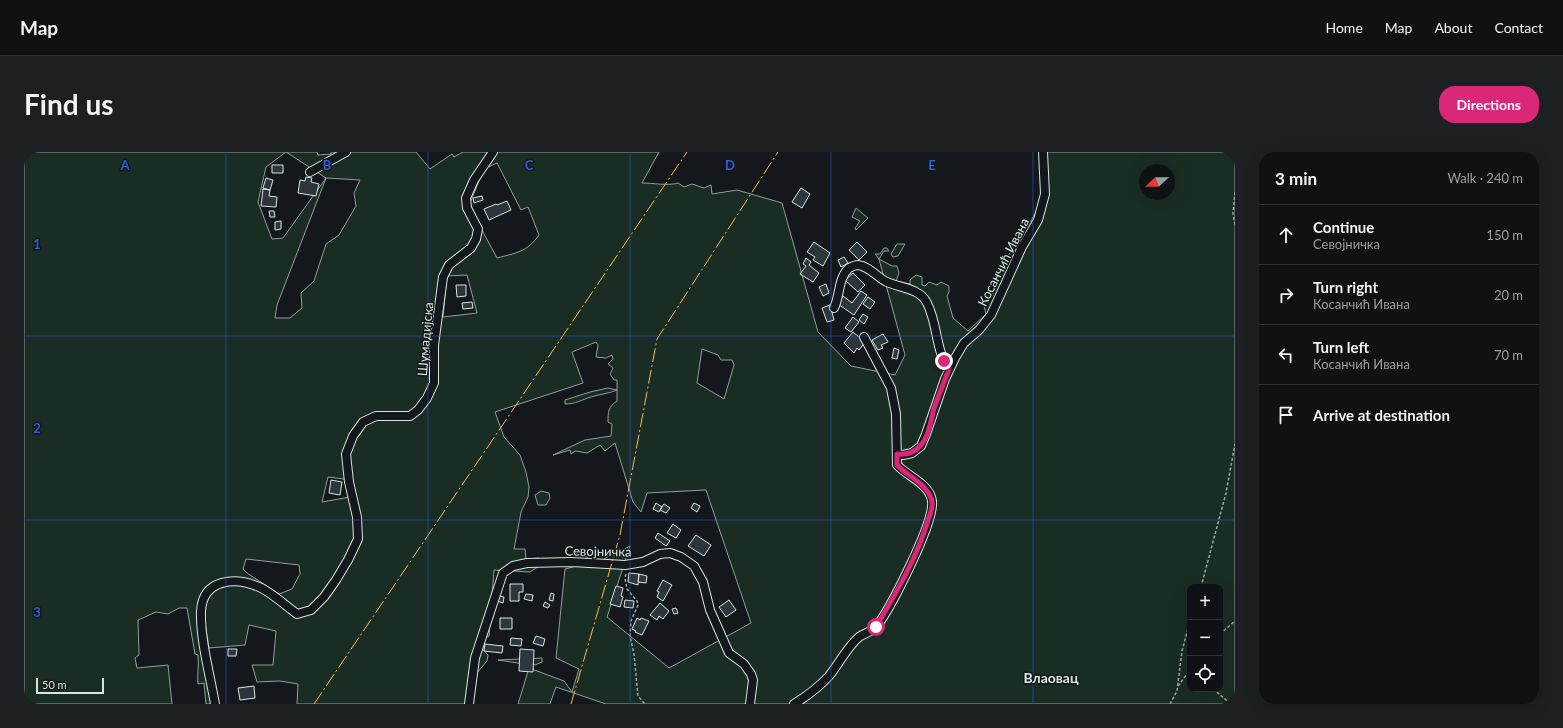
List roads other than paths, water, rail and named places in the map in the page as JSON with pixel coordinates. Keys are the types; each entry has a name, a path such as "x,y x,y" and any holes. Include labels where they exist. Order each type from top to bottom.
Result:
{"street":[{"path":"310,172 346,152"},
{"name":"Шумадијска","path":"215,704 202,631 201,609 204,597 214,585 225,581 239,582 260,587 296,614 311,610 324,597 336,580 358,539 357,517 349,482 346,454 353,436 364,422 376,416 410,416 418,410 427,398 434,383 434,345 442,276 449,265 471,248 476,239 478,229 467,208 466,198 474,180 493,152"},
{"name":"Косанчић Ивана","path":"897,454 903,455 912,453 921,446 949,369 964,343 979,330 990,315 1022,247 1038,220 1045,194 1042,152"},
{"path":"834,308 844,275 850,267 858,265 871,271 887,282 914,291 926,301 934,320 944,361 949,369"},
{"path":"794,704 817,689 859,638 876,627 901,585 925,533 932,501 927,490 920,483 902,471 897,465 896,414 891,388 864,337"},
{"name":"Севојничка","path":"469,704 476,658 503,573 506,570 513,566 527,563 572,562 626,565 643,562 660,554 670,553 681,557 694,566 703,582 710,610 729,653 744,664 752,674 750,704"}],"district":[{"name":"Влаовац","path":"1051,677"}]}
